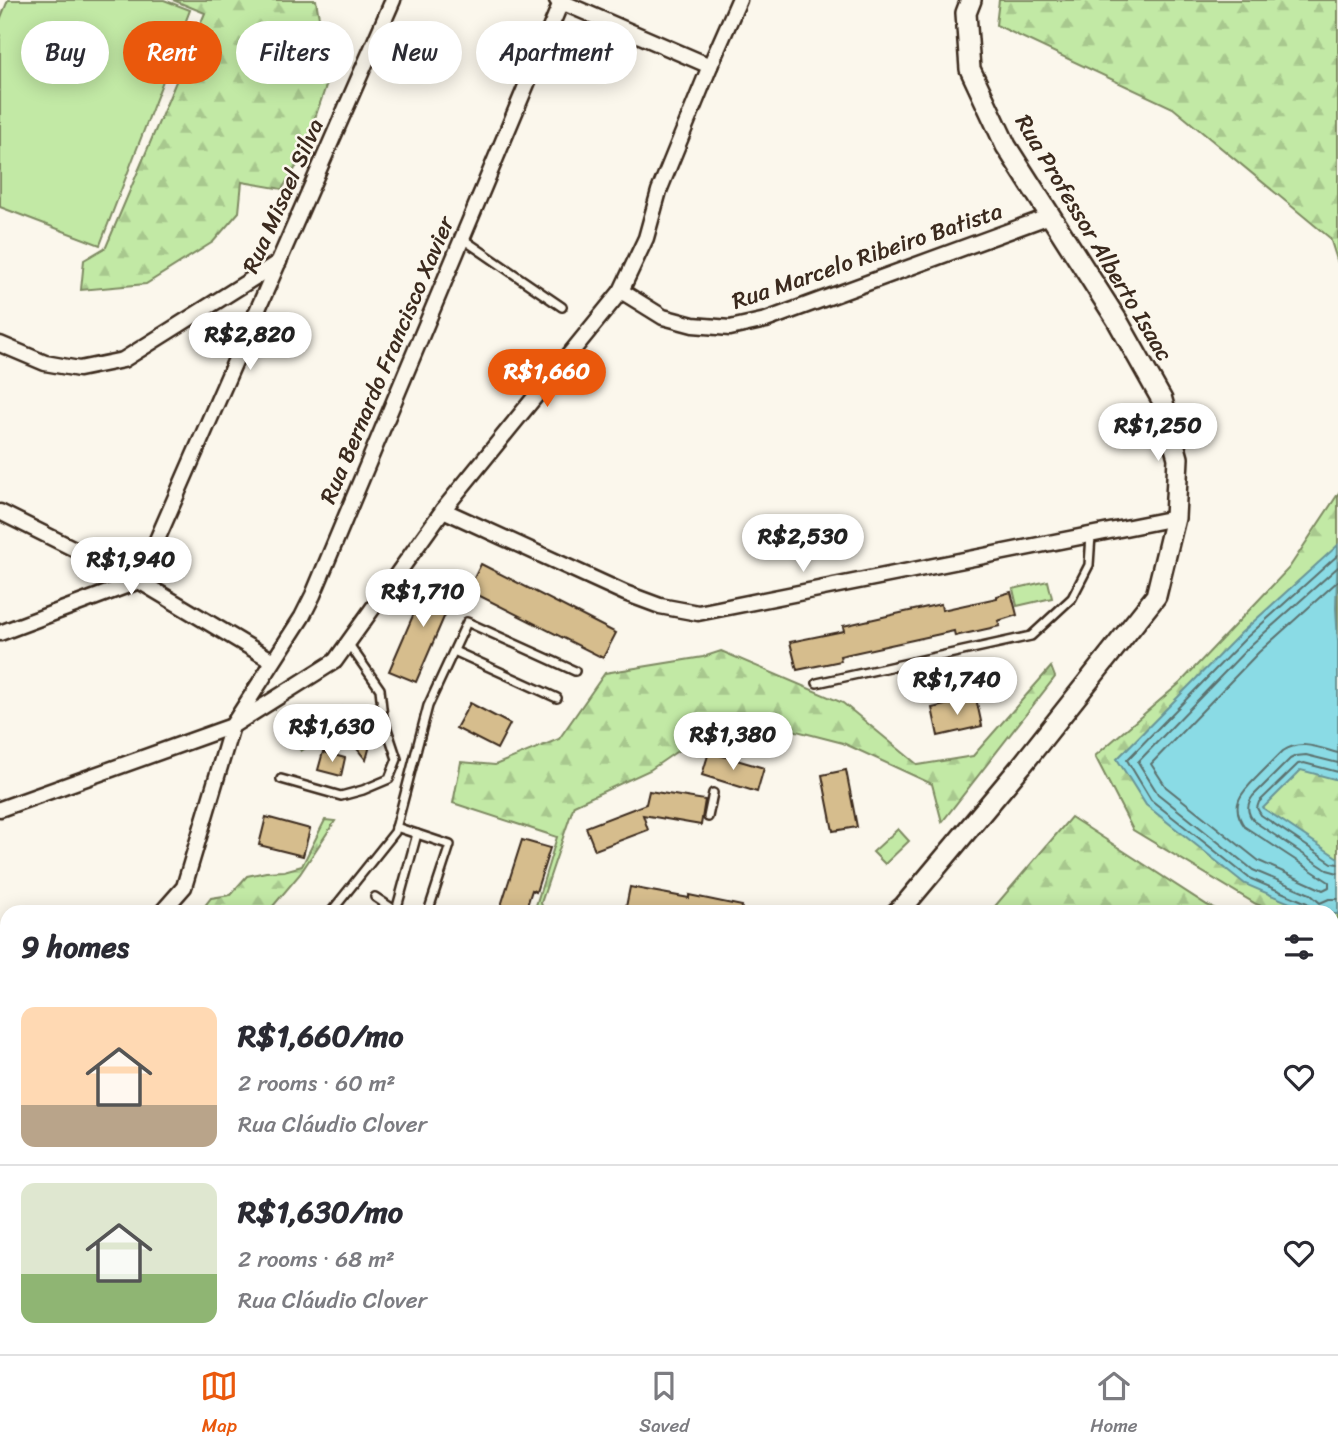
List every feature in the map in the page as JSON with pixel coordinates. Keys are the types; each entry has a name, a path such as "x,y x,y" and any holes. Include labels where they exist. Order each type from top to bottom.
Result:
{"main road":[{"name":"Rua Professor Alberto Isaac","path":"908,905 1156,596 1175,518 1178,458 1162,400 1116,320 1006,146 970,69 966,13 971,0"}],"street":[{"name":"Rua Misael Silva","path":"139,581 393,0"},
{"path":"0,809 232,726 335,661 443,510 621,291 646,238 659,191 739,0"},
{"path":"560,1 710,66"},
{"name":"Rua Bernardo Francisco Xavier","path":"168,905 184,887 232,726 302,617 313,595 560,1"},
{"name":"Rua Marcelo Ribeiro Batista","path":"621,291 663,317 693,325 730,328 765,320 1050,216"},
{"path":"0,344 45,363 79,369 124,360 279,262"},
{"path":"443,510 625,593 660,606 698,612 1175,518"},
{"path":"0,512 139,581 273,661"},
{"path":"0,634 139,581"}],"lane":[{"path":"463,239 562,307"},
{"path":"817,682 1031,636 1072,598 1089,565 1091,535"},
{"path":"337,905 395,832 428,706 467,622 575,671"},
{"path":"281,779 341,796 389,779 397,759 383,718 380,688 348,643"},
{"path":"454,651 557,698"},
{"path":"394,768 410,774"},
{"path":"708,817 713,793"},
{"path":"396,827 450,845 430,905"},
{"path":"398,905 416,834"},
{"path":"375,897 387,905"}],"green space":[{"path":"8,0 164,0 190,10 186,21 123,21 123,84 162,84 100,245 0,207 0,20"},
{"path":"173,0 316,0 320,21 236,21 236,84 327,84 301,159 282,189 242,182 239,212 213,242 146,284 81,290 84,260 106,247 175,84 222,84 222,21 202,21 205,13"},
{"path":"999,0 1338,0 1338,263 1330,238 1173,108 996,25"},
{"path":"1338,494 1338,905 1259,905 1133,830 1095,756 1180,683 1289,568"},
{"path":"1048,581 1052,598 1017,606 1013,589"},
{"path":"721,651 843,703 918,765 973,756 1051,667 1055,677 942,822 932,784 843,743 731,714 650,770 574,805 542,905 536,905 557,837 453,803 461,762 495,765 559,739 605,673 703,657"},
{"path":"315,718 326,736 301,751 290,733"},
{"path":"1071,817 1207,905 996,905"},
{"path":"325,820 335,821 300,874 274,905 206,905 211,898 230,895 247,876 302,866"},
{"path":"898,829 909,841 885,864 873,852"}],"water":[{"path":"1338,545 1338,780 1301,770 1263,808 1338,858 1338,905 1294,905 1245,884 1146,805 1117,759 1241,633"}],"building":[{"path":"481,564 616,633 603,658 468,590"},
{"path":"430,576 457,587 416,682 389,671"},
{"path":"1011,592 1017,615 998,621 1000,626 955,636 954,631 840,656 841,661 797,670 790,642 844,631 843,626 896,614 941,604 942,610 997,598"},
{"path":"976,698 982,726 938,736 932,708"},
{"path":"470,703 510,724 497,749 456,728"},
{"path":"343,707 356,725 359,723 372,738 366,760 331,716"},
{"path":"323,752 345,758 341,776 318,770"},
{"path":"709,752 764,768 757,792 702,775"},
{"path":"846,770 857,827 833,831 822,775"},
{"path":"649,791 705,800 701,825 643,815 648,830 595,850 586,827 646,804"},
{"path":"266,817 310,829 303,856 259,845"},
{"path":"522,840 550,848 536,892 532,890 527,905 501,905"},
{"path":"630,887 737,905 626,905"}]}
